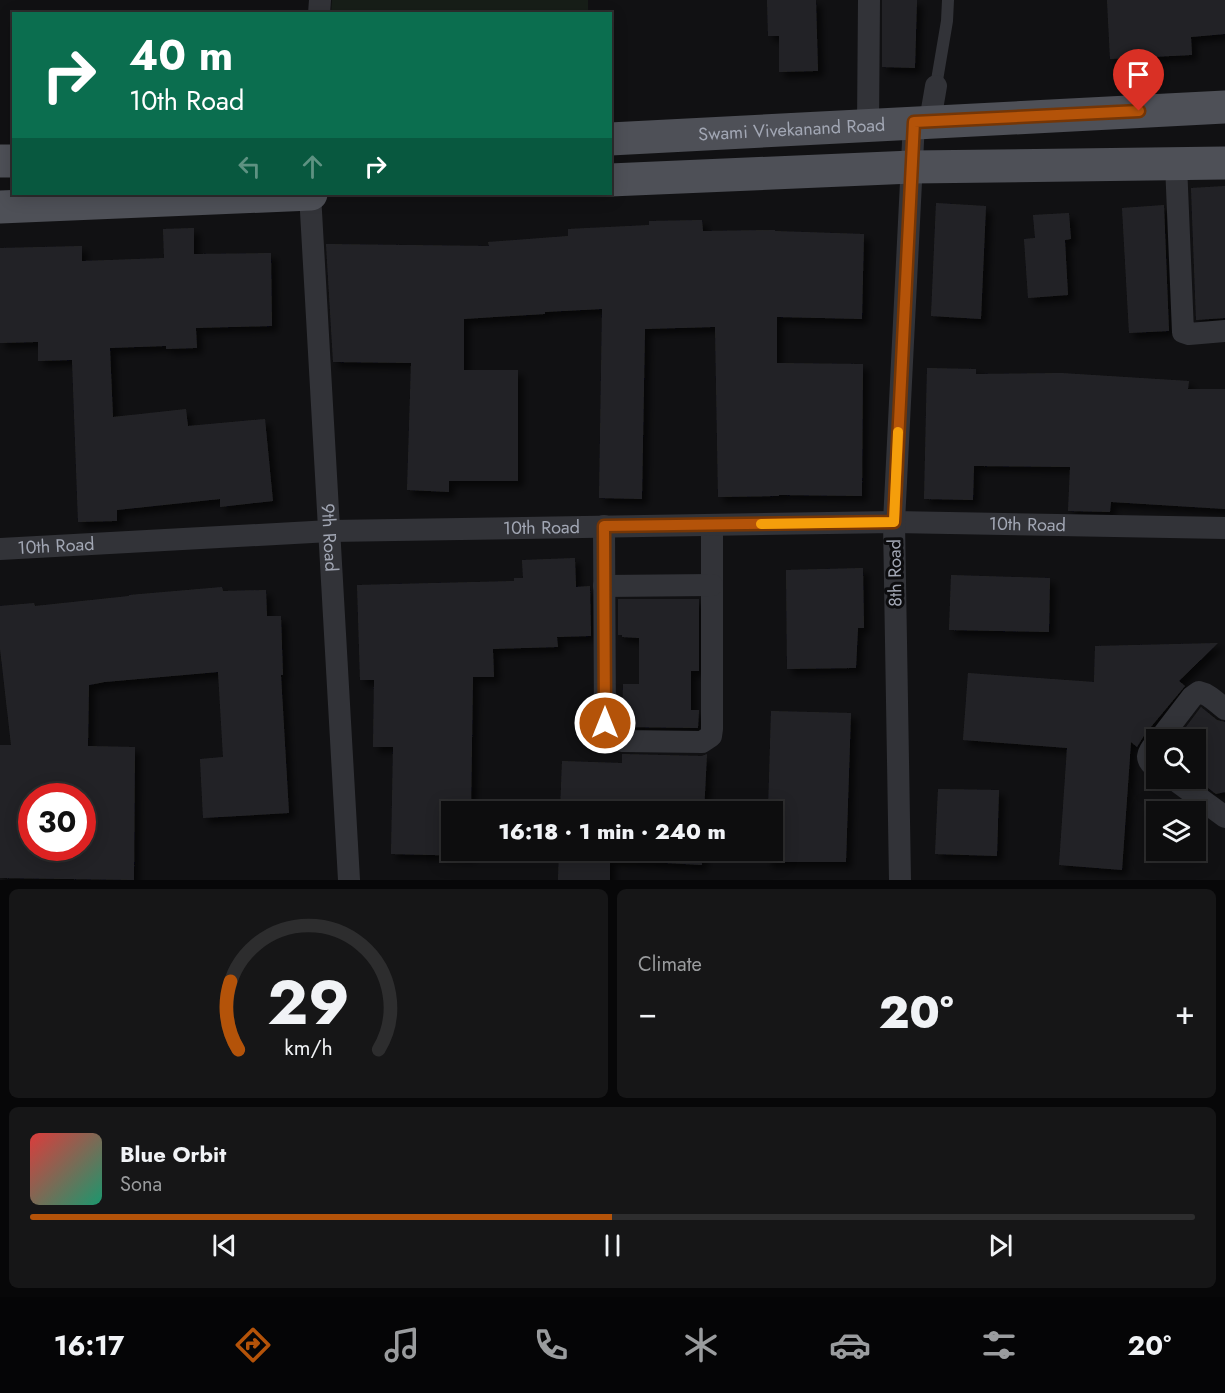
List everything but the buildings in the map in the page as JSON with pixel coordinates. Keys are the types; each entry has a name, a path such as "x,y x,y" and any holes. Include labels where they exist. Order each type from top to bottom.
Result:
{"main road":[{"name":"Swami Vivekanand Road","path":"612,139 1225,106"},
{"path":"1032,116 1036,165"},
{"path":"612,180 912,166 1225,163"},
{"path":"0,207 287,195"}],"street":[{"path":"868,125 869,0"},
{"name":"8th Road","path":"900,880 894,522 912,166 922,122 936,86"},
{"path":"1176,164 1183,332 1189,334 1225,331"},
{"name":"9th Road","path":"311,195 349,880"},
{"name":"10th Road","path":"0,549 330,531 604,526 894,522 1225,528"},
{"path":"604,526 605,723 608,734 623,741 702,742 711,736 712,729 712,525"},
{"path":"604,586 712,585"},
{"path":"1167,729 1194,695 1199,693 1208,696 1225,709"},
{"path":"1187,789 1225,817"}],"lane":[{"path":"936,86 947,21 948,0"}],"shaded area":[{"path":"332,0 588,0 588,12 331,12"}],"slow traffic":[{"path":"761,524 894,522 898,432"}],"route":[{"path":"605,723 604,526 894,522 914,122 1139,111"}]}
